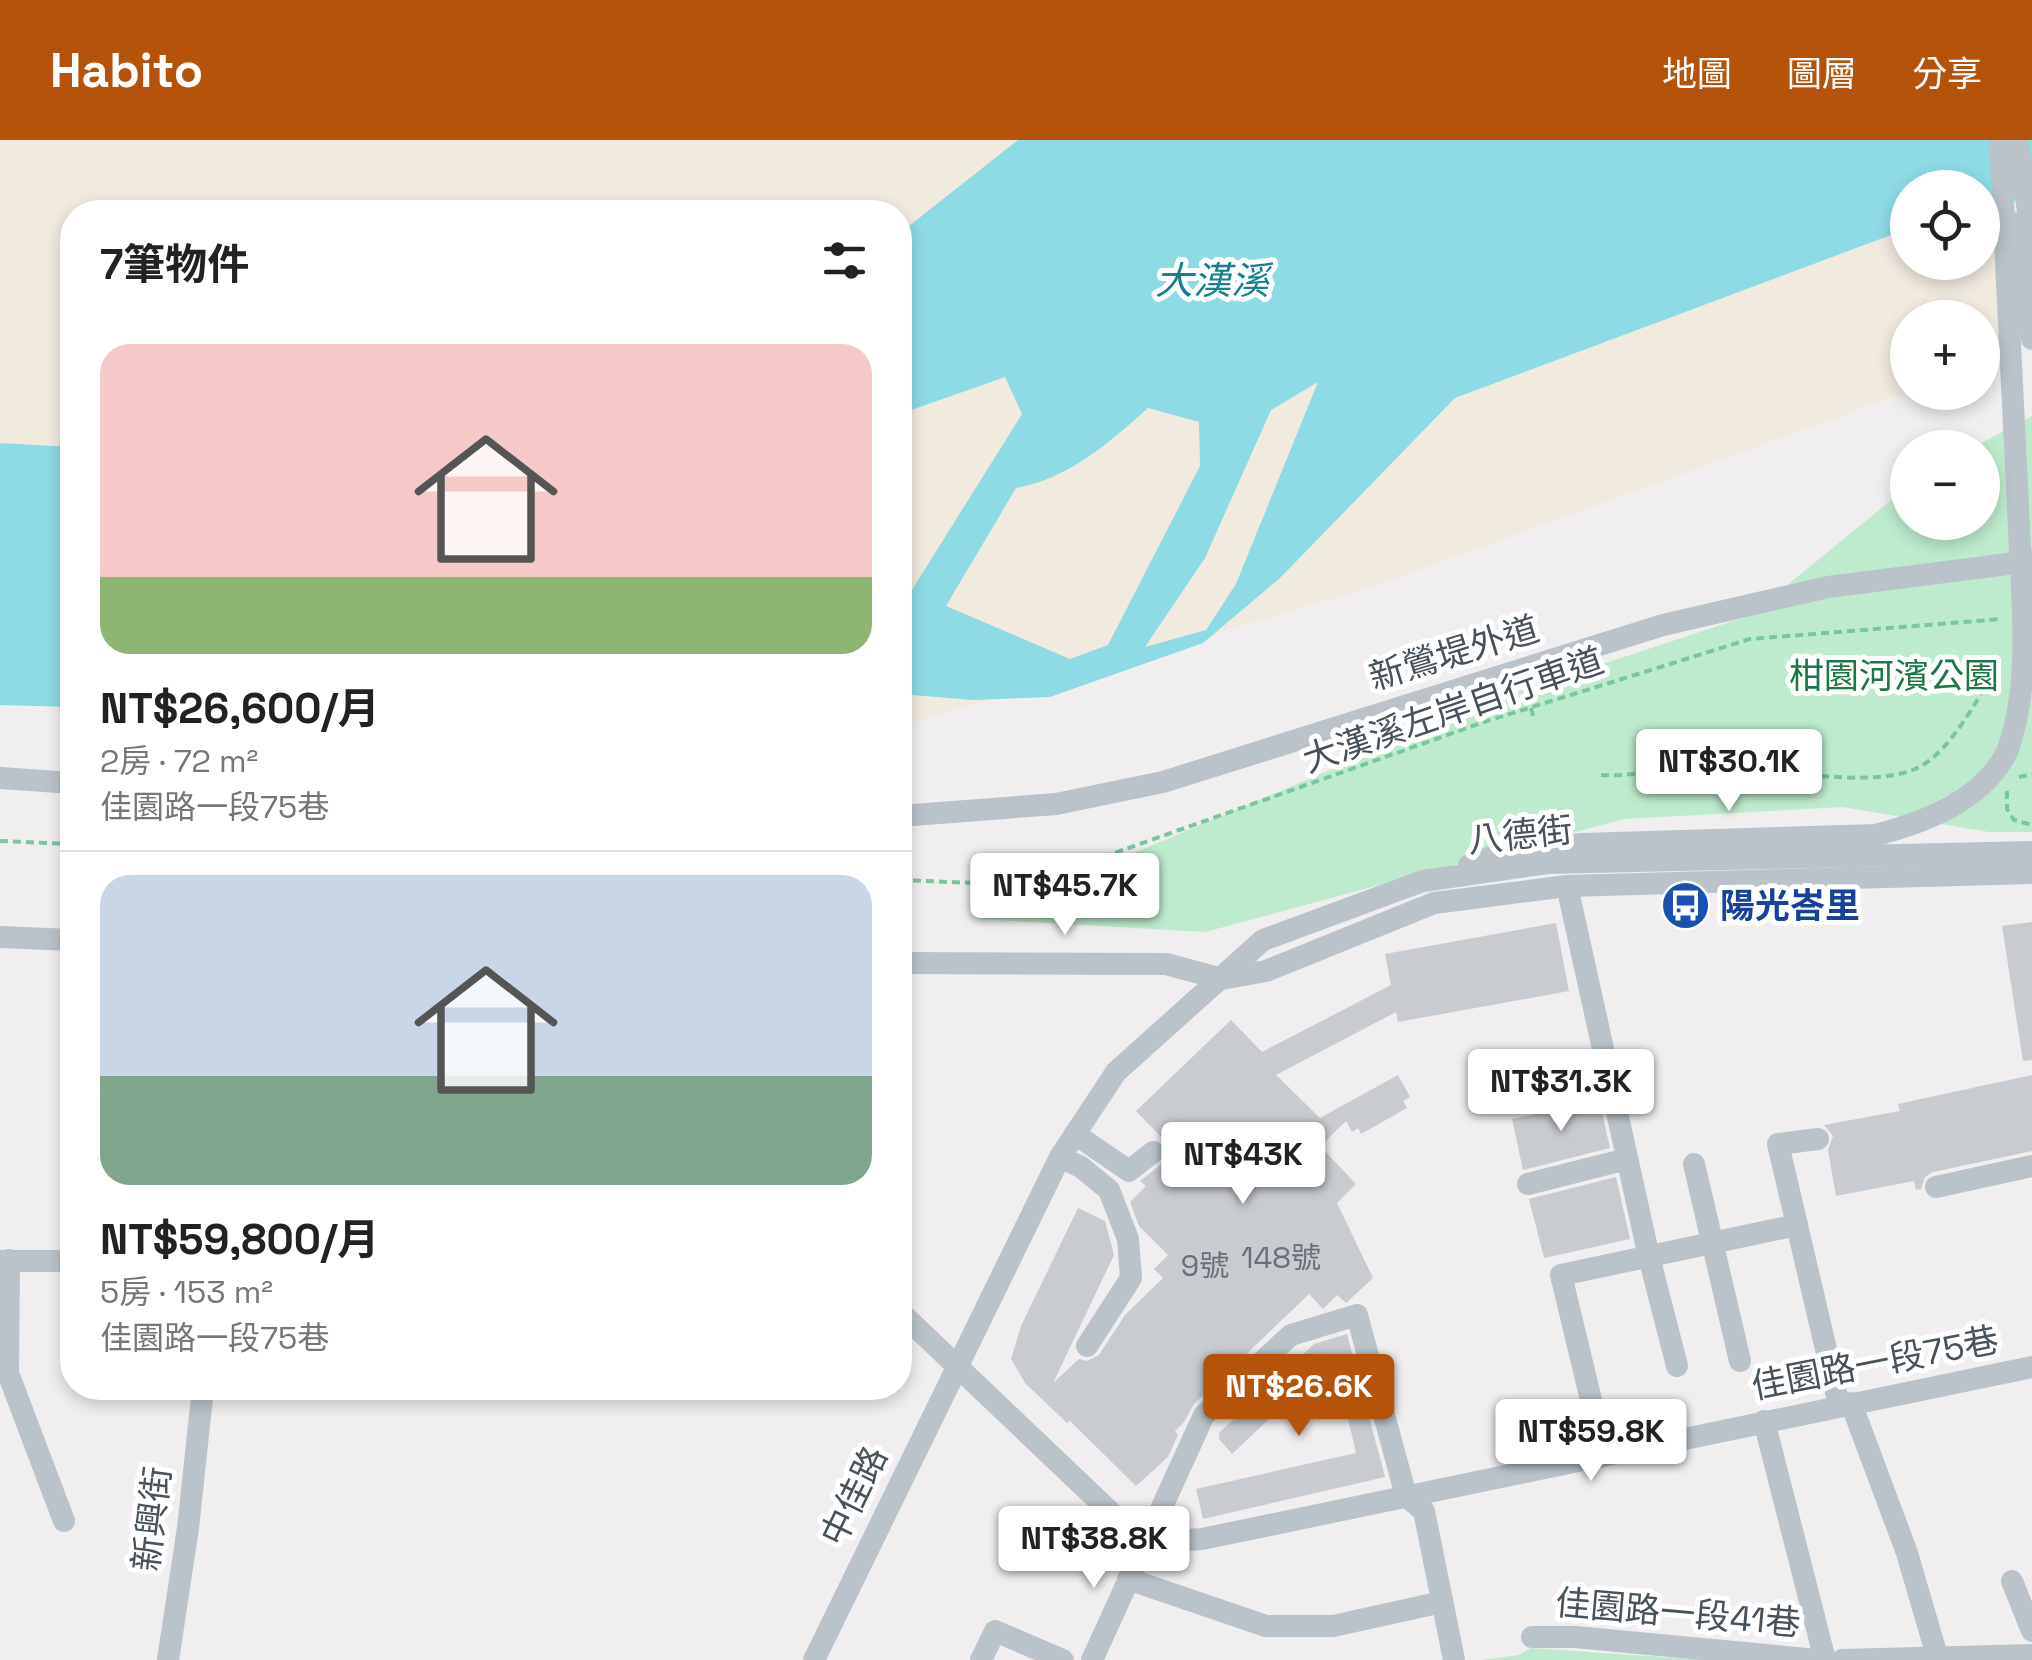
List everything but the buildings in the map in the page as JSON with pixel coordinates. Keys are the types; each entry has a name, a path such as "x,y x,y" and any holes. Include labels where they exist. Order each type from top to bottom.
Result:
{"street":[{"path":"1423,882 1499,854 1584,844 1876,835 1919,824 1962,800 2005,757 2019,728 2028,660 2000,140"},
{"path":"2014,140 2032,236"},
{"path":"2014,140 2032,339"},
{"name":"新鶯堤外道","path":"912,815 1056,804 1163,782 1664,625 1828,587 2032,562"},
{"path":"0,778 60,782"},
{"name":"八德街","path":"956,1363 1060,1157 1116,1072 1262,940 1423,882 1548,864 2032,852"},
{"name":"八德街","path":"1222,978 1266,971 1434,903 1566,886 2032,873"},
{"path":"1566,886 1677,1366"},
{"path":"0,937 60,940"},
{"path":"912,964 1166,964 1222,978"},
{"path":"1074,1134 1129,1171 1152,1152"},
{"path":"1818,1139 1778,1144 1845,1404 1906,1552 1937,1656"},
{"path":"1060,1157 1081,1167 1110,1190 1128,1238 1131,1278 1087,1346"},
{"path":"1528,1184 1627,1158"},
{"path":"1694,1164 1740,1362"},
{"path":"1936,1187 2032,1166"},
{"path":"1604,1454 1561,1275 1797,1224"},
{"path":"60,1261 4,1260 8,1374 64,1521"},
{"path":"1092,1660 1204,1415 1291,1336 1357,1316 1406,1496 1424,1511 1454,1660"},
{"path":"912,1323 1143,1543"},
{"name":"中佳路","path":"814,1660 956,1363"},
{"name":"佳園路一段75巷","path":"1143,1543 1202,1539 2032,1367"},
{"name":"新興街","path":"168,1660 202,1400"},
{"path":"1764,1420 1821,1660"},
{"path":"1128,1578 1266,1626 1333,1626 1442,1602"},
{"path":"2012,1581 2032,1631"},
{"path":"982,1660 994,1632 1063,1660"},
{"name":"佳園路一段41巷","path":"1532,1636 1576,1636 1821,1660"},
{"name":"佳園路一段41巷","path":"1842,1660 2032,1655"}],"path":[{"name":"大漢溪左岸自行車道","path":"912,880 1024,885 1531,708 1750,639 2014,618"},
{"path":"1601,775 1628,777 1700,766 1885,777 1916,769 1939,754 2001,662"},
{"path":"1531,708 1534,719"},
{"path":"2032,774 2013,780 2006,793 2007,810 2014,820 2032,825"},
{"path":"0,841 60,844"},
{"path":"1056,874 1144,883"}],"green space":[{"name":"柑園河濱公園","path":"2032,416 2032,832 1989,832 1843,807 1624,819 1205,932 978,919 1500,698 1751,615 1890,501 1890,540 2000,540 2000,433"},
{"path":"1531,1648 1708,1660 1481,1660 1519,1655"}],"sand":[{"path":"0,140 2032,140 2032,341 2000,354 2000,300 1890,300 1890,398 1372,587 912,722 912,200 60,200 60,698 0,695"}],"water":[{"name":"大漢溪","path":"1018,140 2032,140 2032,197 2000,204 2000,170 1890,170 1890,235 1455,398 1280,578 1203,643 1050,697 974,700 912,695 912,590 1022,414 1005,377 912,410 912,224","holes":["1318,382 1236,584 1206,630 1145,647 1205,558 1271,410","1148,408 1199,422 1200,466 1108,645 1070,659 946,606 1016,488 1071,468"]},
{"path":"0,443 60,446 60,707 0,705"}],"place":[{"name":"陽光峇里","path":"1685,906"}]}
